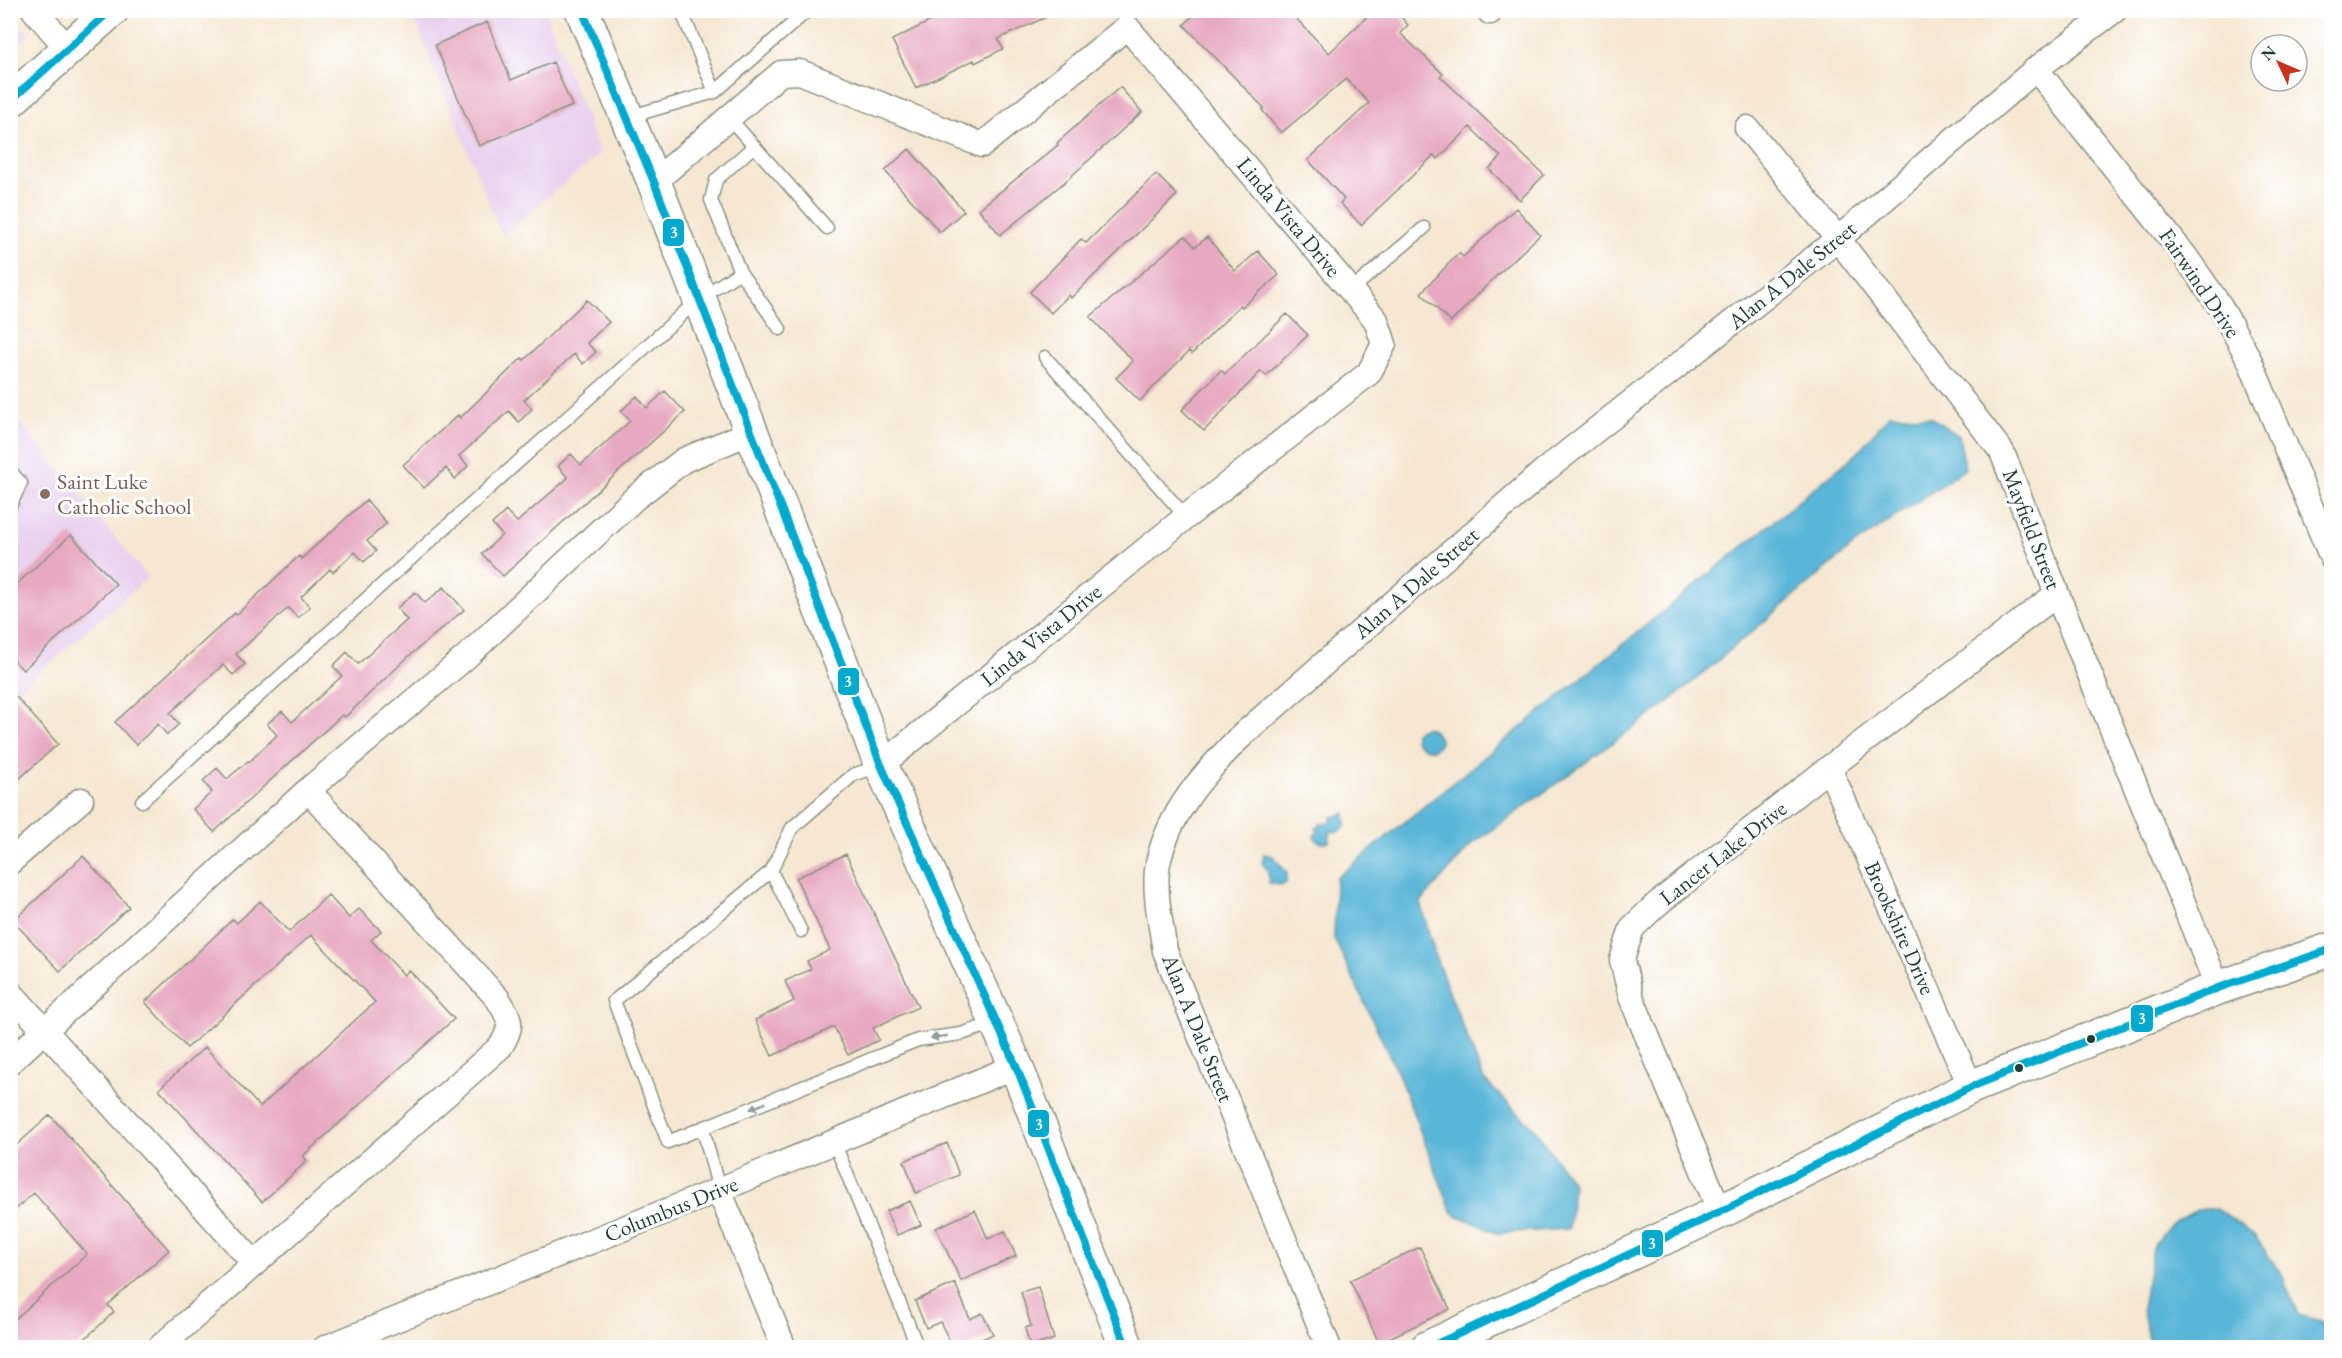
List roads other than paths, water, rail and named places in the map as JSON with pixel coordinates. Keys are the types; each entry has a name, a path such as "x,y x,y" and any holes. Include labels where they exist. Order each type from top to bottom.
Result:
{"street":[{"path":"34,10 68,49"},
{"path":"10,101 111,10"},
{"path":"582,10 654,182 881,765 1016,1066 1127,1347"},
{"name":"Alan A Dale Street","path":"1329,1347 1165,951 1158,906 1158,864 1174,818 1200,779 1238,739 1544,471 1838,239 2036,69 2115,10"},
{"name":"Linda Vista Drive","path":"654,182 781,73 800,72 982,145 1127,27 1376,320 1384,344 1369,373 1186,517 881,765"},
{"name":"Fairwind Drive","path":"2036,69 2185,256 2220,306 2249,359 2331,558"},
{"name":"Mayfield Street","path":"1747,128 1838,239 2002,452 2056,594 2218,988"},
{"path":"10,1062 308,790 466,657 635,498 684,460 751,432"},
{"name":"Lancer Lake Drive","path":"1720,1212 1631,997 1622,960 1632,928 1656,905 1829,768 2056,594"},
{"name":"Brookshire Drive","path":"1829,768 1971,1088"},
{"path":"159,1347 500,1047 508,1034 510,1025 508,1014 498,999 308,790"},
{"path":"10,862 81,800"},
{"path":"1427,1347 1720,1212 1971,1088 2218,988 2331,949"},
{"path":"10,992 254,1263"},
{"name":"Columbus Drive","path":"325,1347 719,1190 1016,1066"},
{"path":"719,1190 784,1347"}],"lane":[{"path":"681,10 715,92"},
{"path":"627,117 715,92 808,10"},
{"path":"729,118 827,228"},
{"path":"754,146 716,180 711,200 740,272 780,329"},
{"path":"1351,290 1424,228"},
{"path":"142,801 699,299 740,272"},
{"path":"1045,357 1186,517"},
{"path":"10,471 21,483 10,506"},
{"path":"881,765 854,775 792,828 771,871 614,1001 668,1142 918,1040 961,1034 996,1023"},
{"path":"771,871 801,931"},
{"path":"703,1128 719,1190"},
{"path":"834,1142 918,1347"}],"water":[{"path":"1890,414 1931,417 1959,436 1965,469 1853,546 1669,702 1471,845 1420,903 1437,961 1484,1080 1534,1128 1573,1184 1569,1229 1496,1233 1452,1213 1398,1074 1334,938 1336,878 1855,455"},
{"path":"1425,727 1432,729 1440,739 1440,743 1433,750 1424,748 1415,741 1415,732"},
{"path":"1345,813 1346,826 1338,832 1331,831 1329,842 1317,841 1314,837 1318,831 1316,827 1330,823 1332,817"},
{"path":"1264,854 1273,856 1287,873 1286,883 1282,885 1269,883 1268,870 1262,863"},
{"path":"2217,1208 2254,1235 2282,1275 2298,1315 2328,1323 2331,1321 2331,1347 2151,1347 2142,1309 2154,1243 2174,1222 2197,1210"}],"place":[{"name":"Saint Luke Catholic School","path":"45,494"}]}
